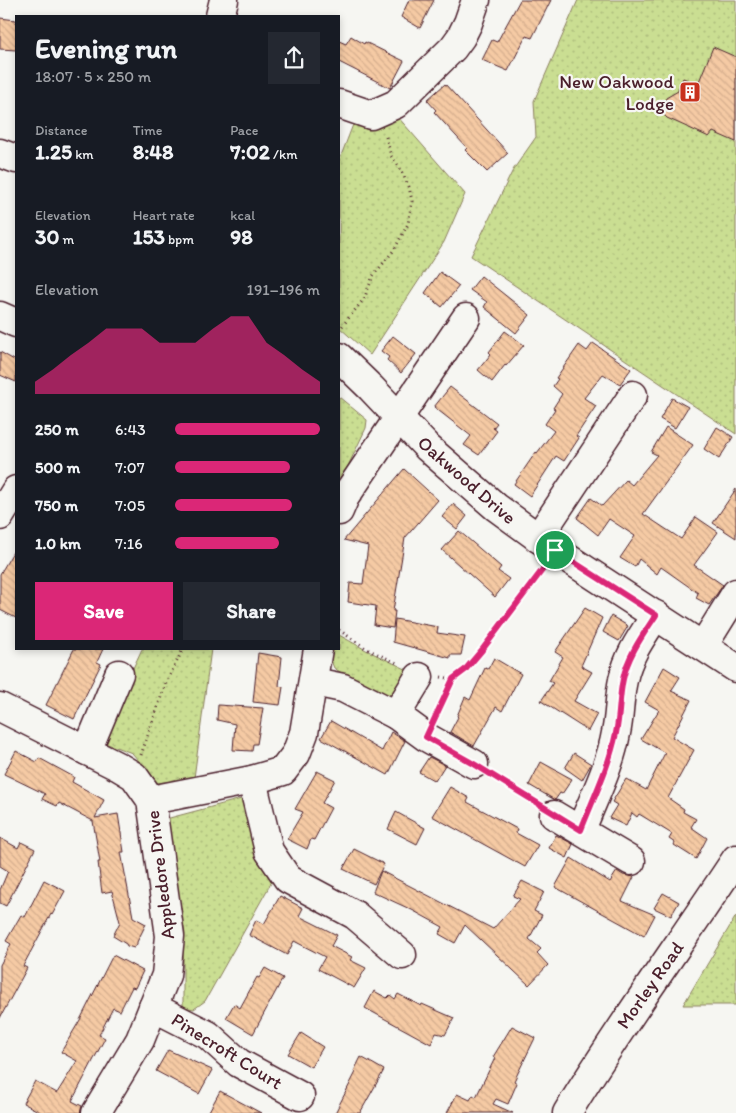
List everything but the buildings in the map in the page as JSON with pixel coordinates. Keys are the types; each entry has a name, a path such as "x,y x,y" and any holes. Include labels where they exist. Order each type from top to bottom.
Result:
{"street":[{"path":"220,15 224,0"},
{"path":"340,104 371,115 396,104 461,37 468,24 476,0"},
{"path":"0,153 15,159"},
{"path":"0,316 15,323"},
{"path":"340,509 345,497 466,318"},
{"name":"Oakwood Drive","path":"340,358 428,448 471,487 546,544 736,668"},
{"path":"546,544 632,395"},
{"path":"0,516 15,492"},
{"path":"702,646 736,593"},
{"path":"581,830 601,782 616,734 622,685 627,666 633,651 656,615"},
{"path":"151,800 252,780 283,771 296,754 304,733 318,650"},
{"path":"87,751 119,674"},
{"path":"396,715 419,677"},
{"path":"314,682 343,688 396,715 426,737 474,764"},
{"name":"Appledore Drive","path":"0,707 134,776 151,800 170,936 166,975 140,1040 96,1113"},
{"path":"252,780 269,851 288,879 355,915 402,956"},
{"path":"554,815 631,861"},
{"name":"Morley Road","path":"567,1113 614,1038 736,859"},
{"name":"Pinecroft Court","path":"153,1007 208,1035 239,1063 300,1096"}],"path":[{"path":"340,329 364,299 374,276 394,250 408,224 412,201 409,187 400,168 390,156 382,110"},
{"path":"426,737 453,679 465,670 482,650 546,565 546,544"},
{"path":"340,631 368,649 418,672 419,677"},
{"path":"134,776 166,683 182,650"},
{"path":"474,764 554,815"}],"green space":[{"path":"578,0 736,0 736,434 471,256 513,170 536,137 534,101"},
{"path":"397,116 465,194 444,242 370,355 340,328 340,158 354,122 376,126"},
{"path":"340,398 367,420 366,428 340,483"},
{"path":"340,636 412,672 402,689 391,696 371,692 334,668 327,651 340,650"},
{"path":"142,650 211,650 194,778 158,783 132,753 99,741"},
{"path":"245,798 275,876 205,1001 194,1009 183,1007 183,941 162,820"},
{"path":"736,916 736,1005 683,1005"}],"place":[{"name":"New Oakwood Lodge","path":"690,92"}],"route":[{"path":"555,550 656,615 633,651 627,666 623,679 616,734 601,782 581,830 474,764 426,737 453,679 465,670 482,650 546,565 555,550"}]}
